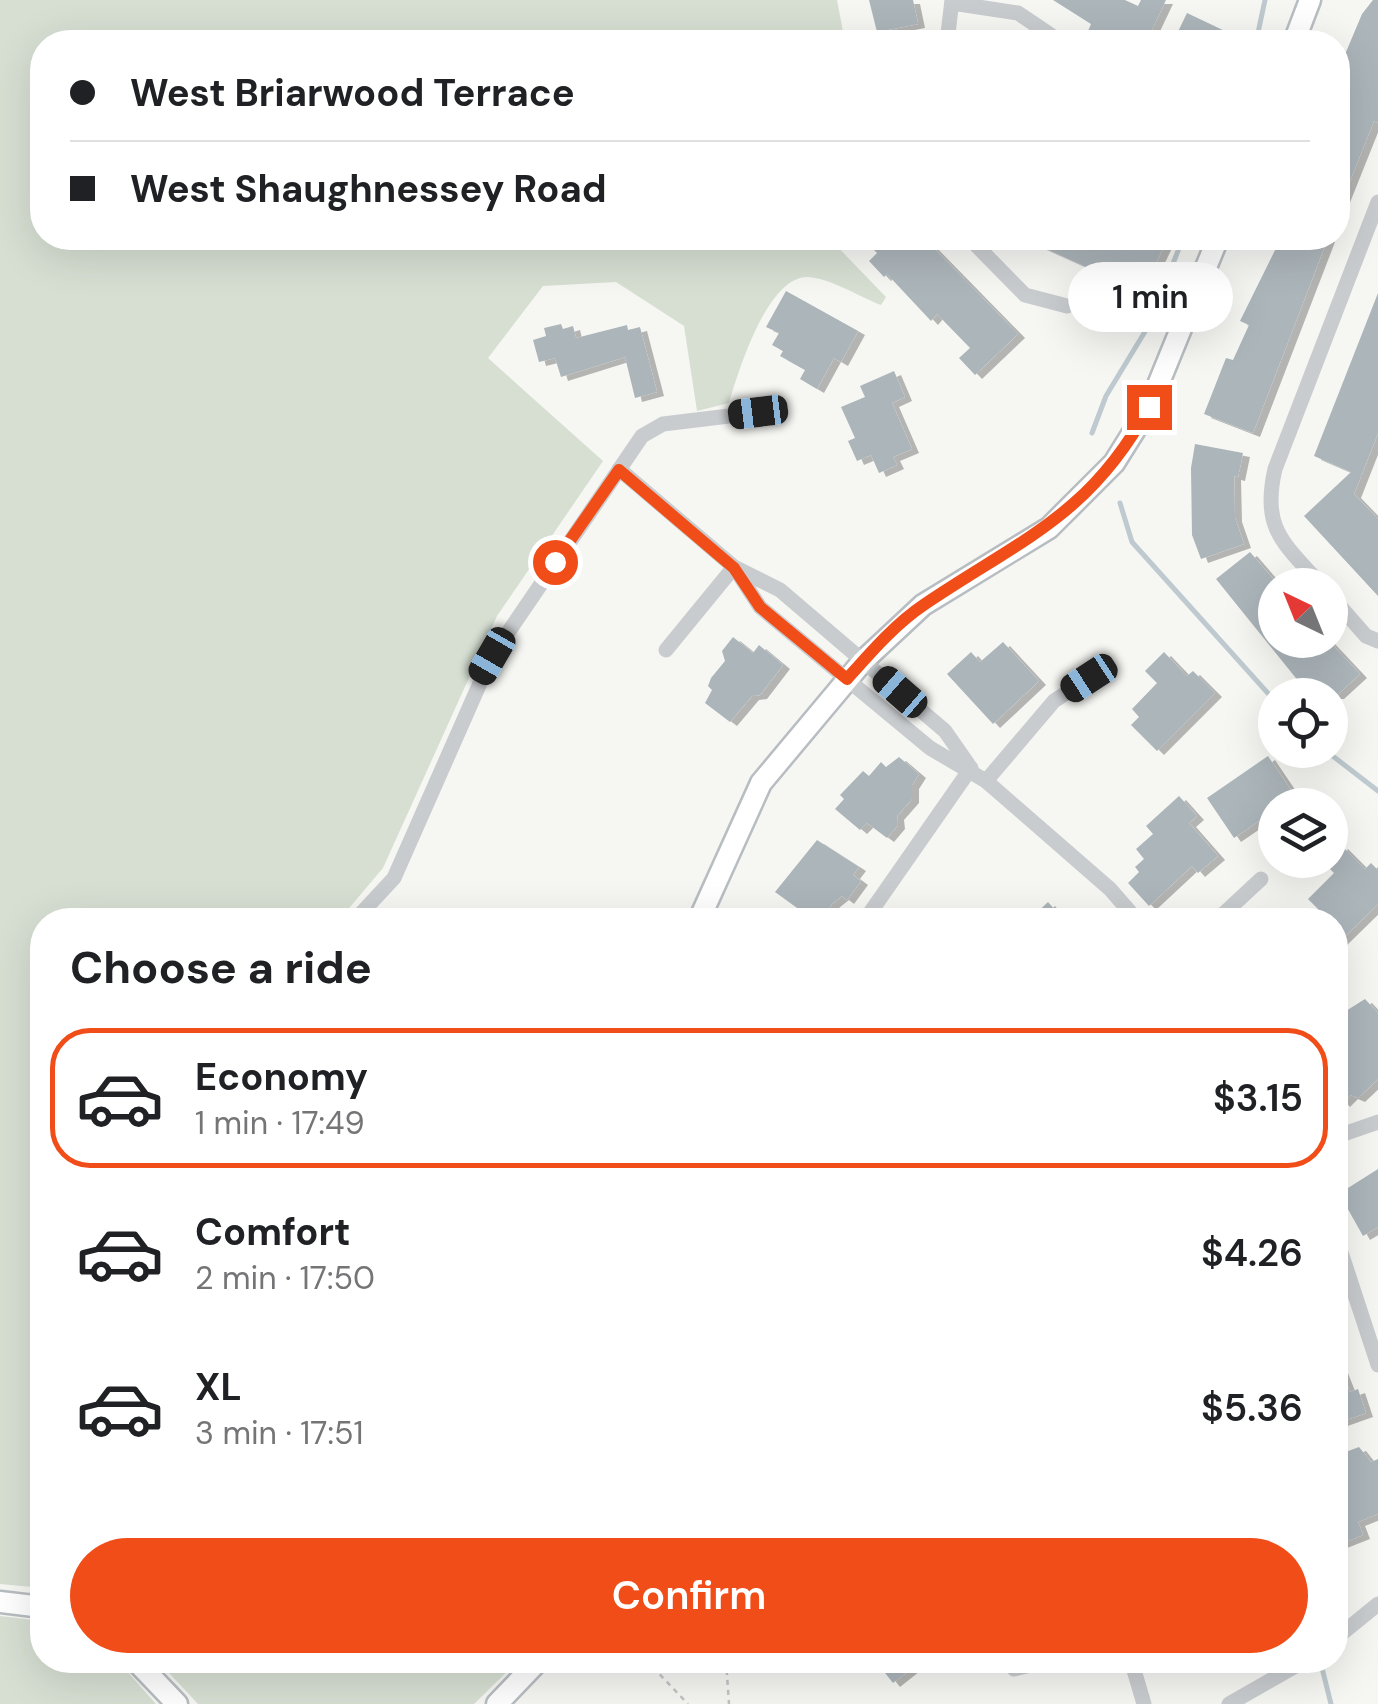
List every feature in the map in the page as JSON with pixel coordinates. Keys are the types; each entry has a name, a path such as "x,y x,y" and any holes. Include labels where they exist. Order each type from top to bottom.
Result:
{"street":[{"path":"1299,30 1310,0"},
{"path":"948,30 952,1 1018,13 1043,30"},
{"path":"1306,568 1278,536 1268,501 1275,469 1378,202"},
{"path":"981,250 1025,295 1067,306"},
{"path":"704,908 761,783 863,661 923,605 1049,528 1114,463 1154,397 1213,250"},
{"path":"366,908 394,878 492,656 650,428 762,412"},
{"path":"619,470 734,568 780,590 945,732 970,768"},
{"path":"734,568 760,607 930,748 970,768 986,781 1127,908"},
{"path":"666,650 734,568"},
{"path":"788,630 804,611"},
{"path":"1348,616 1366,636 1378,641"},
{"path":"986,781 1054,701 1089,678"},
{"path":"901,724 916,706"},
{"path":"872,908 970,768"},
{"path":"1230,908 1261,879"},
{"path":"1348,1132 1378,1122"},
{"path":"1348,1274 1378,1365"},
{"path":"0,1602 30,1606"},
{"path":"1348,1628 1378,1604"},
{"path":"147,1673 177,1704"},
{"path":"497,1704 527,1673"},
{"path":"1135,1673 1144,1704"},
{"path":"1229,1704 1283,1673"}],"path":[{"path":"658,1673 688,1704"},
{"path":"727,1673 728,1704"}],"shaded area":[{"path":"0,0 837,0 843,30 30,30 30,250 841,250 886,297 881,305 826,281 808,277 793,281 780,292 756,328 729,403 697,411 684,326 616,282 543,286 488,358 603,461 497,616 383,868 349,908 30,908 30,1587 0,1584"},
{"path":"0,1616 30,1620 30,1673 129,1673 156,1704 0,1704"},
{"path":"169,1673 506,1673 474,1704 198,1704"}],"building":[{"path":"869,0 913,0 918,24 876,30"},
{"path":"1053,0 1125,0 1138,6 1141,0 1166,0 1152,30 1088,30 1091,24"},
{"path":"1373,0 1378,0 1378,123 1374,121 1350,181 1350,42 1362,14"},
{"path":"1187,13 1223,30 1179,30"},
{"path":"874,250 936,250 1018,334 975,375 959,358 970,348 937,314 931,321 887,274 884,277 869,261 877,253"},
{"path":"1049,250 1162,250 1142,292"},
{"path":"1275,250 1323,250 1253,433 1204,414 1226,358 1233,360 1249,325 1240,321"},
{"path":"786,291 858,331 841,362 834,358 817,389 800,379 805,370 780,356 783,351 772,345 779,333 766,327"},
{"path":"1378,293 1378,433 1354,494 1378,519 1378,596 1304,516 1351,472 1314,456"},
{"path":"561,324 563,329 573,326 576,338 627,325 628,330 640,327 657,392 635,398 625,357 561,377 555,358 539,362 533,340 546,336 544,328"},
{"path":"894,371 905,397 892,403 912,449 893,457 897,465 879,473 871,455 857,461 848,441 855,438 841,407 865,397 860,386"},
{"path":"1195,444 1243,453 1238,477 1234,476 1235,518 1244,544 1201,559 1192,535 1191,468"},
{"path":"1250,552 1264,568 1258,568 1258,631 1216,579"},
{"path":"733,637 753,653 759,645 783,665 760,695 752,696 730,722 705,703 712,690 708,686 711,678 725,661 722,651"},
{"path":"1003,642 1039,681 993,724 947,674 971,652 980,662"},
{"path":"1164,652 1187,676 1193,671 1215,693 1157,751 1131,725 1139,717 1132,709 1157,683 1145,671"},
{"path":"1280,658 1345,658 1360,674 1348,685 1348,678 1296,678"},
{"path":"899,757 919,774 912,785 912,799 897,816 898,825 887,838 867,823 860,830 835,809 844,799 840,795 863,771 869,776 881,762 886,767"},
{"path":"1258,763 1258,768 1276,768 1290,788 1258,788 1258,822 1234,838 1207,798"},
{"path":"1179,796 1197,816 1189,823 1218,856 1198,873 1192,866 1149,906 1128,883 1139,872 1135,867 1144,859 1136,849 1153,834 1146,826"},
{"path":"817,840 859,867 853,875 861,881 847,900 842,896 829,908 797,908 775,892"},
{"path":"1348,852 1365,869 1371,863 1378,870 1378,904 1348,933 1348,908 1317,908 1308,899 1329,878 1348,878"},
{"path":"1365,999 1378,1013 1378,1079 1358,1098 1348,1098 1348,1010"},
{"path":"1378,1169 1378,1227 1363,1236 1348,1209 1348,1188"},
{"path":"1348,1387 1350,1392 1358,1389 1366,1413 1348,1419"},
{"path":"1359,1447 1371,1462 1378,1459 1378,1514 1358,1522 1363,1535 1348,1541 1348,1451"},
{"path":"885,1673 906,1673 893,1683"}],"waterway":[{"path":"1259,30 1265,0"},
{"path":"1092,433 1106,396 1149,325 1178,250"},
{"path":"1120,503 1132,542 1258,682"},
{"path":"1348,768 1378,791"},
{"path":"1323,1673 1331,1704"}],"route":[{"path":"555,562 619,470 734,568 760,607 847,679 923,605 1032,539 1070,510 1114,463 1149,407"}]}
